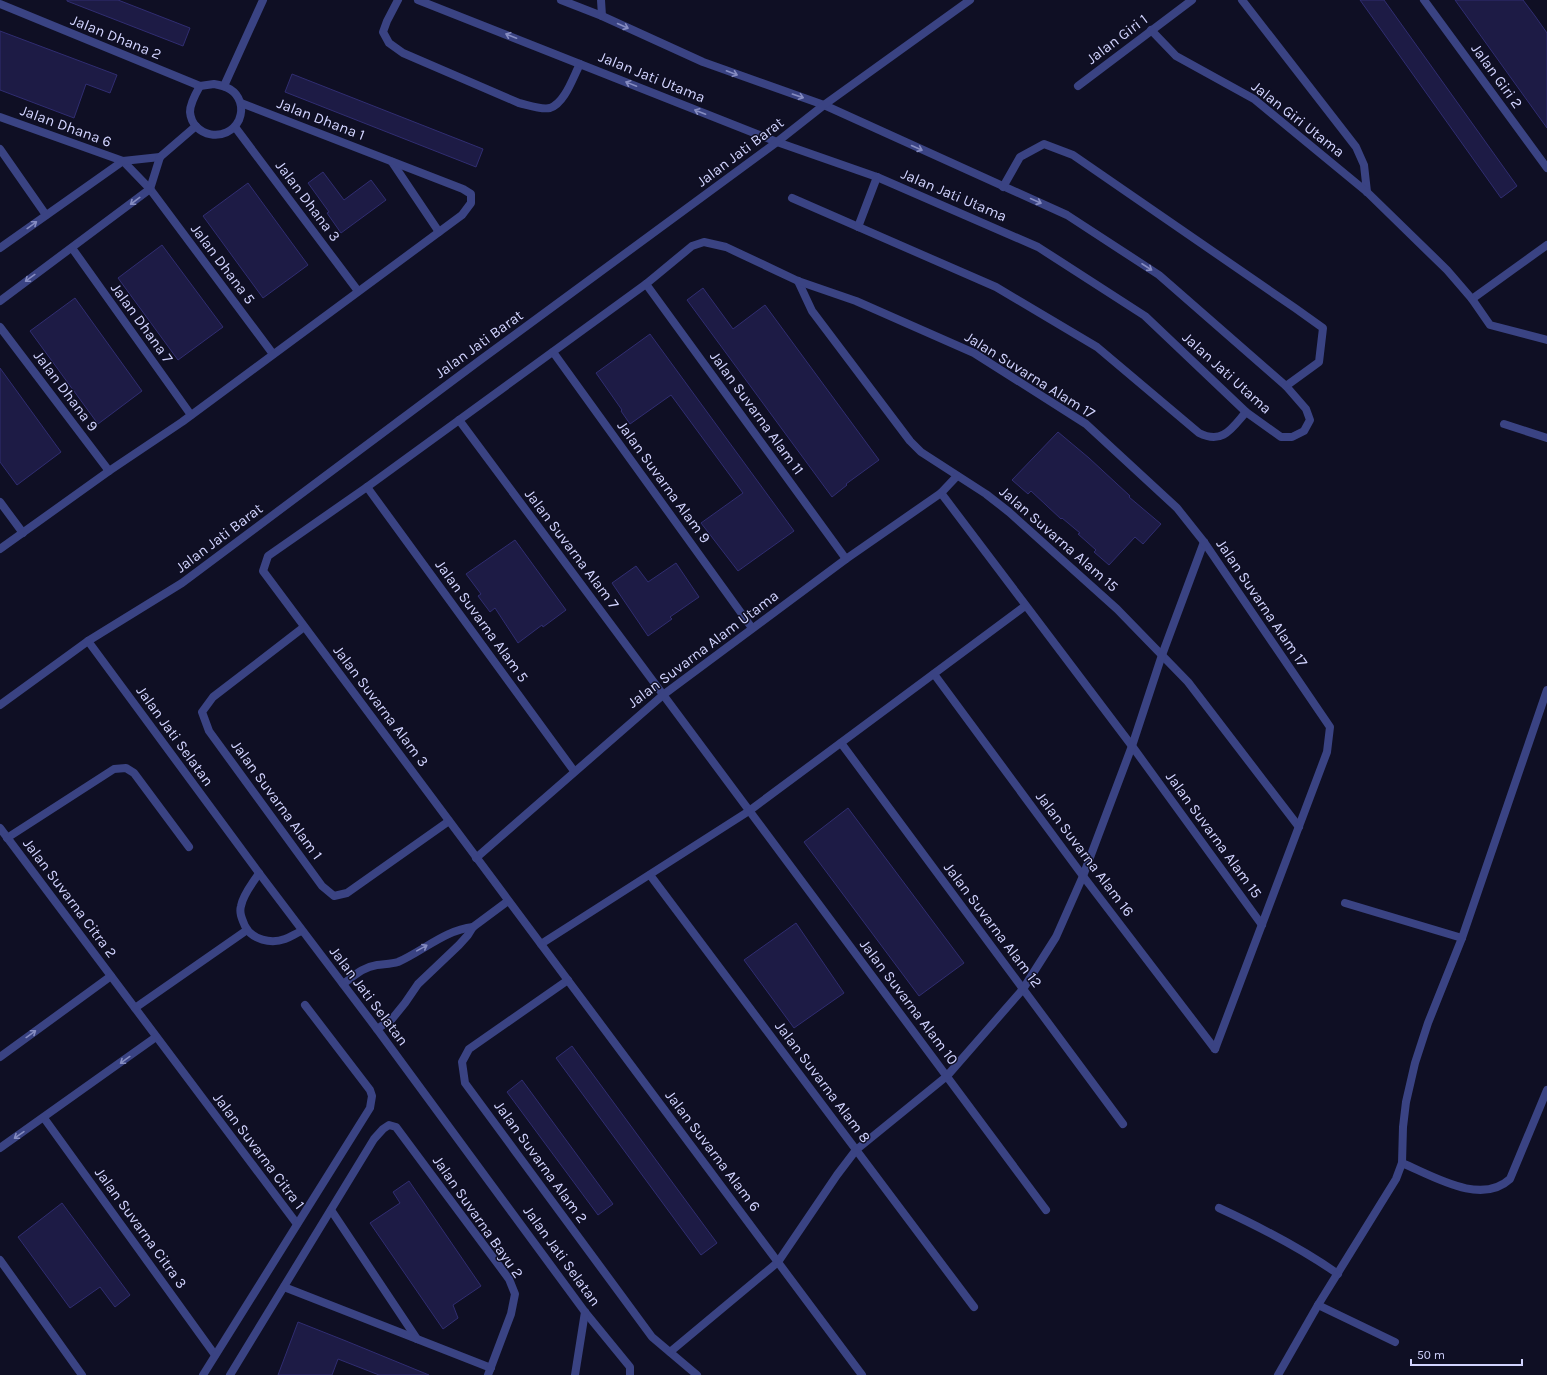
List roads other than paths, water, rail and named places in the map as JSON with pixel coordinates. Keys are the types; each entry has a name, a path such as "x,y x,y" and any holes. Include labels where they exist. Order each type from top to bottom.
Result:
{"street":[{"path":"224,86 263,0"},
{"path":"398,0 383,32 389,43 403,53 519,103 535,107 549,108 561,102 580,64"},
{"name":"Jalan Jati Utama","path":"418,0 777,142 877,177 1038,247 1145,316 1246,412 1281,437 1292,437 1304,431 1310,420 1306,409 1286,386 1159,275 1067,215 824,105 761,84 703,62 602,16 561,0"},
{"path":"600,0 602,16"},
{"name":"Jalan Jati Barat","path":"0,705 88,640 182,584 472,366 777,142 824,105 970,0"},
{"name":"Jalan Giri Utama","path":"1242,0 1356,147 1364,165 1367,192"},
{"name":"Jalan Giri 2","path":"1424,0 1547,168"},
{"name":"Jalan Giri 1","path":"1078,86 1190,1"},
{"name":"Jalan Dhana 2","path":"0,4 200,86"},
{"name":"Jalan Giri Utama","path":"1151,30 1176,56 1254,99 1367,192 1446,270 1472,299 1490,325 1547,340"},
{"path":"214,84 224,86 235,92 241,103 241,116 235,127 223,135 208,134 196,126 190,112 193,97 200,86 214,84"},
{"name":"Jalan Dhana 1","path":"241,103 463,189 471,194 471,203 462,215 439,232"},
{"name":"Jalan Dhana 6","path":"0,117 123,161"},
{"path":"0,300 150,189 160,158 196,126"},
{"name":"Jalan Dhana 3","path":"235,127 358,291"},
{"path":"1003,186 1020,157 1044,144 1073,155 1323,328 1319,362 1286,386"},
{"path":"0,149 46,215"},
{"path":"0,248 123,161 160,158"},
{"name":"Jalan Dhana 5","path":"123,161 150,189 273,354"},
{"path":"0,549 109,471 182,422 190,414 439,232 392,162"},
{"path":"858,227 877,177"},
{"path":"792,198 996,287 1097,347 1199,433 1208,437 1217,437 1226,434 1246,412"},
{"name":"Jalan Suvarna Alam 17","path":"263,571 268,556 367,487 553,352 646,284 692,246 704,242 726,247 798,281 856,301 974,353 1086,424 1177,508 1204,542 1330,727 1327,752 1298,827"},
{"path":"1472,299 1547,245"},
{"name":"Jalan Dhana 7","path":"72,248 190,414"},
{"name":"Jalan Suvarna Alam 15","path":"798,281 812,311 910,441 922,452 986,494 1010,512 1116,608 1188,682 1298,827"},
{"name":"Jalan Suvarna Alam 11","path":"646,284 846,559"},
{"name":"Jalan Dhana 9","path":"0,327 109,471"},
{"name":"Jalan Suvarna Alam 9","path":"553,352 752,628"},
{"name":"Jalan Suvarna Alam 7","path":"459,420 749,811"},
{"path":"1504,424 1547,438"},
{"name":"Jalan Suvarna Alam Utama","path":"476,858 663,695 846,559 941,493 957,476"},
{"name":"Jalan Suvarna Alam 5","path":"367,487 574,771"},
{"name":"Jalan Suvarna Alam 15","path":"941,493 1132,746 1262,925"},
{"path":"0,502 23,533"},
{"path":"670,1352 778,1262 837,1175 856,1150 946,1076 1023,988 1056,937 1083,876 1132,746 1162,655 1204,542"},
{"name":"Jalan Suvarna Alam 3","path":"263,571 508,900"},
{"path":"541,944 749,811 1025,606"},
{"name":"Jalan Suvarna Alam 1","path":"304,626 213,697 202,712 209,731 322,886 334,896 347,893 449,820"},
{"name":"Jalan Jati Selatan","path":"88,640 302,931 378,1029 585,1312 630,1371"},
{"name":"Jalan Suvarna Alam 16","path":"934,674 1083,876 1215,1049 1262,925"},
{"path":"1278,1375 1318,1306 1393,1184 1402,1163 1403,1126 1406,1102 1415,1063 1428,1023 1462,938 1547,690"},
{"name":"Jalan Suvarna Alam 12","path":"841,743 1123,1124"},
{"name":"Jalan Suvarna Citra 2","path":"7,838 114,769 126,768 134,773 189,847"},
{"name":"Jalan Suvarna Alam 10","path":"749,811 1046,1210"},
{"path":"1262,925 1298,827"},
{"name":"Jalan Suvarna Citra 2","path":"0,828 135,1008"},
{"path":"259,873 241,906 241,916 247,930 256,938 270,941 284,940 302,931"},
{"name":"Jalan Suvarna Alam 8","path":"650,875 974,1307"},
{"path":"378,1029 392,1019 418,984 468,935 473,927 508,900"},
{"name":"Jalan Suvarna Alam 6","path":"508,900 862,1375"},
{"path":"1345,903 1462,938"},
{"path":"343,984 362,969 397,962 452,932 462,928 473,927"},
{"path":"135,1008 247,930"},
{"path":"0,1057 111,976"},
{"name":"Jalan Suvarna Alam 2","path":"568,980 469,1049 462,1062 465,1083 652,1337 697,1375"},
{"name":"Jalan Suvarna Citra 1","path":"135,1008 297,1224 370,1108 372,1102 370,1090 305,1005"},
{"path":"0,1148 156,1037"},
{"path":"1402,1163 1455,1185 1474,1190 1495,1188 1504,1184 1510,1179 1547,1090"},
{"name":"Jalan Suvarna Citra 3","path":"44,1118 216,1355"},
{"name":"Jalan Suvarna Bayu 2","path":"331,1210 374,1139 383,1128 389,1125 396,1127 509,1280 514,1294 511,1314 489,1371"},
{"path":"1219,1208 1263,1228 1290,1245 1317,1259 1338,1274"},
{"path":"230,1375 331,1210 417,1339"},
{"path":"203,1375 297,1224"},
{"path":"0,1260 82,1375"},
{"path":"284,1287 417,1339 489,1371"},
{"path":"1318,1306 1395,1342"},
{"path":"575,1375 585,1312"}]}
